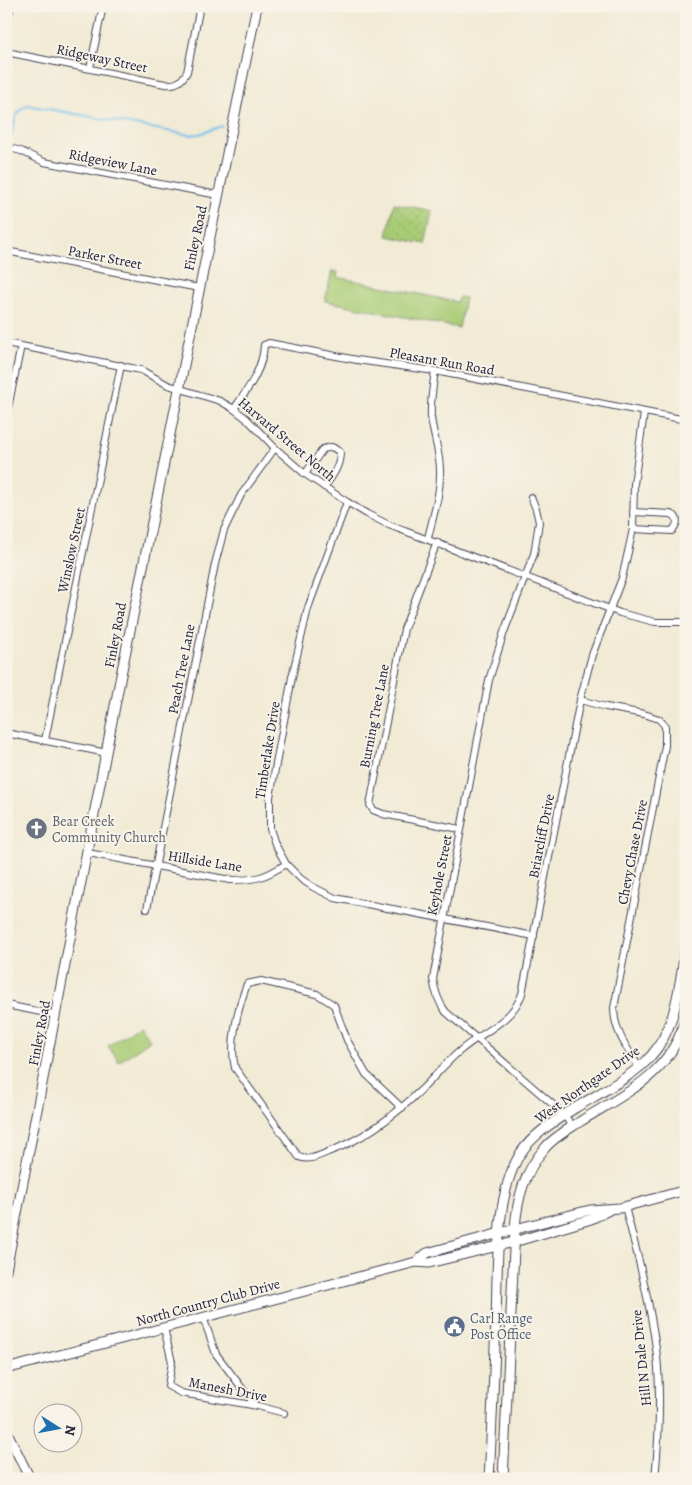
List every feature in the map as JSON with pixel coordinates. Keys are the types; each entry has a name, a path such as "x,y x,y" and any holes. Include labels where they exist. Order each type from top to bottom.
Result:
{"street":[{"path":"6,24 11,6"},
{"path":"90,68 103,6"},
{"name":"Ridgeway Street","path":"6,52 175,85 181,81 187,72 200,6"},
{"name":"Finley Road","path":"6,1270 179,388 257,6"},
{"name":"Ridgeview Lane","path":"6,147 21,151 44,162 218,195"},
{"name":"Parker Street","path":"6,251 199,288"},
{"name":"Harvard Street North","path":"6,343 141,370 168,385 205,395 234,409 248,420 275,448 305,474 346,502 389,524 611,610 655,622 686,622"},
{"name":"Pleasant Run Road","path":"234,409 249,388 261,362 264,344 268,343 357,360 435,371 686,420"},
{"path":"6,417 21,346"},
{"name":"Winslow Street","path":"45,740 121,365"},
{"path":"428,538 439,487 440,472 440,458 431,417 435,371"},
{"name":"Briarcliff Drive","path":"402,1108 366,1074 348,1040 334,1005 317,994 261,981 247,984 244,990 232,1043 235,1068 299,1157 303,1158 335,1150 371,1131 402,1108 461,1049 511,1013 518,1003 534,936 580,700 592,655 622,578 633,529 634,484 644,413"},
{"path":"305,474 323,449 332,447 340,452 340,462 324,487"},
{"name":"Peach Tree Lane","path":"147,909 215,564 224,530 240,495 275,448"},
{"name":"Keyhole Street","path":"531,497 539,522 534,554 504,632 489,680 434,969 434,988 446,1012 564,1115 573,1126"},
{"name":"Timberlake Drive","path":"346,502 308,608 292,677 270,797 270,830 275,844 286,864 301,879 313,888 335,898 534,936"},
{"path":"633,512 671,514 676,516 678,521 672,531 633,529"},
{"name":"Burning Tree Lane","path":"437,542 404,629 370,805 373,810 383,814 460,829"},
{"name":"Chevy Chase Drive","path":"580,700 653,716 663,722 665,726 665,746 614,1008 614,1016 619,1033 639,1067"},
{"path":"6,732 107,753"},
{"name":"Hillside Lane","path":"88,853 230,880 253,880 268,875 286,864"},
{"name":"West Northgate Drive","path":"489,1479 499,1246 505,1188 521,1153 544,1129 639,1067 651,1057 665,1036 681,997 686,948"},
{"path":"6,1005 56,1015"},
{"name":"West Northgate Drive","path":"503,1479 515,1229 518,1200 529,1170 546,1146 573,1126 647,1079 663,1064 679,1038 686,1016"},
{"name":"North Country Club Drive","path":"416,1262 427,1253 500,1233 590,1210 612,1209 686,1190"},
{"name":"Hill N Dale Drive","path":"625,1206 648,1300 657,1357 659,1407 655,1479"},
{"name":"North Country Club Drive","path":"6,1369 416,1262 429,1263 499,1246 591,1219 612,1209"},
{"path":"203,1318 216,1354 255,1405"},
{"name":"Manesh Drive","path":"164,1328 172,1362 168,1386 181,1393 255,1405 284,1413"},
{"path":"492,1421 506,1422"},
{"path":"7,1432 30,1479"}],"green space":[{"path":"394,203 432,211 425,244 387,236"},
{"path":"332,271 338,272 337,277 457,302 459,297 465,298 459,328 325,301"},
{"path":"139,1024 150,1040 119,1062 108,1046"}],"waterway":[{"path":"11,137 17,115 27,105 189,135 199,134 222,126"}],"place":[{"name":"Bear Creek Community Church","path":"36,829"},
{"name":"Carl Range Post Office","path":"454,1326"}]}
